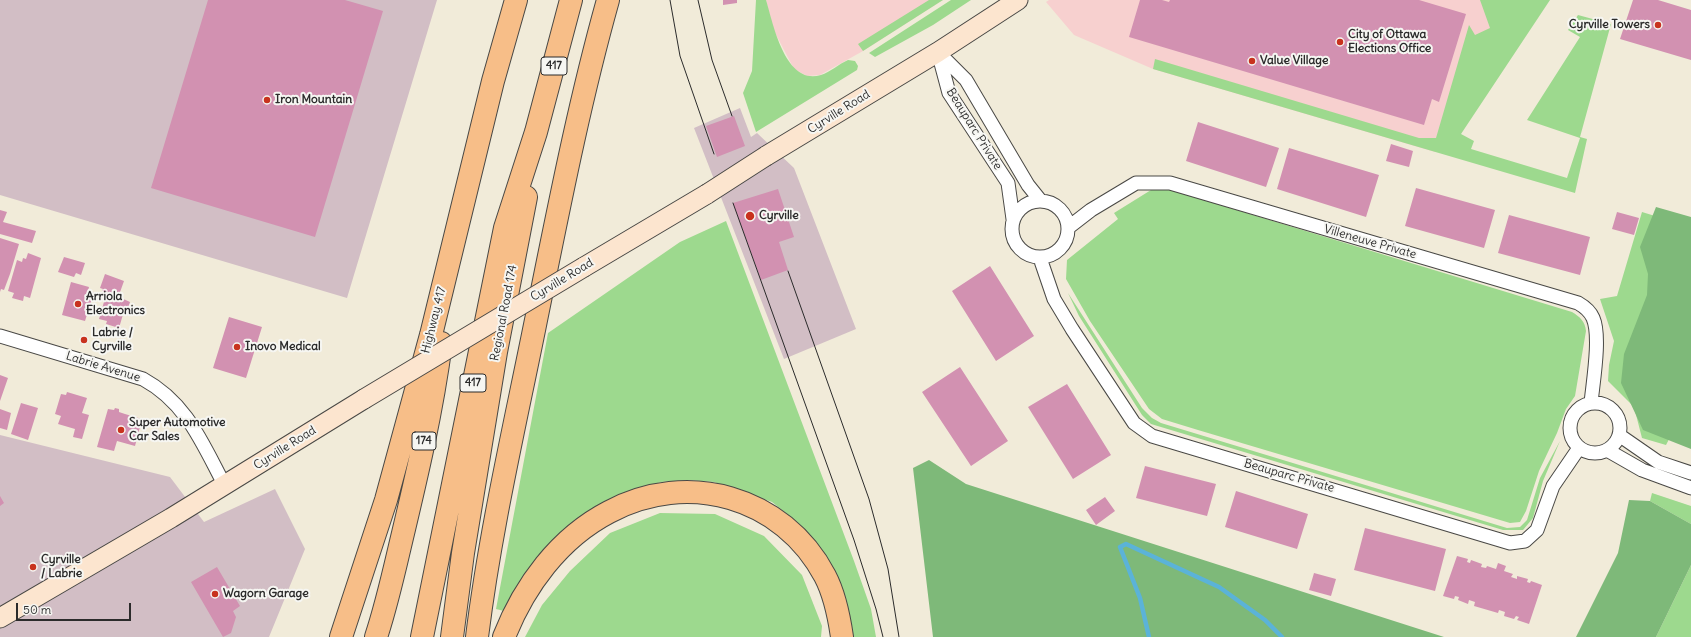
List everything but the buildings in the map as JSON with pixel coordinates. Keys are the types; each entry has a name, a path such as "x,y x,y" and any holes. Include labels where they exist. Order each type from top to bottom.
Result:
{"highway":[{"name":"Highway 417","path":"341,637 386,500 455,241 493,81 516,0"},
{"name":"417","path":"422,637 505,228 536,132 571,0"},
{"path":"477,637 500,494 551,244 595,46 608,0"},
{"name":"Regional Road 174","path":"452,637 463,553 487,406 521,232 536,132"},
{"name":"174","path":"376,637 387,603 433,398 455,241"},
{"path":"504,637 531,582 554,555 574,536 608,512 624,505 662,493 684,492 715,494 748,504 766,513 793,534 817,562 826,577 833,594 842,637"}],"main road":[{"name":"Cyrville Road","path":"0,618 225,486 364,399 707,194 766,156 938,52 1018,0"}],"street":[{"name":"Beauparc Private","path":"938,52 966,80 1028,184 1040,200"},
{"name":"Beauparc Private","path":"938,52 949,93 1008,183 1013,218"},
{"name":"Villeneuve Private","path":"1069,227 1091,210 1136,183 1170,183 1578,303 1588,310 1594,319 1596,341 1591,403"},
{"path":"1040,200 1051,203 1060,209 1066,218 1069,227 1067,240 1060,249 1051,256 1040,258 1029,256 1020,250 1013,241 1011,230 1013,218 1019,209 1029,203 1040,200"},
{"name":"Beauparc Private","path":"1040,258 1054,298 1072,329 1134,423 1152,436 1510,543 1525,541 1537,530 1553,486 1579,448"},
{"name":"Labrie Avenue","path":"0,336 143,379 158,388 181,409 196,431 225,486"},
{"path":"1591,403 1601,403 1610,407 1614,411 1620,425 1619,436 1614,444 1607,450 1598,453 1591,452 1579,448 1573,440 1570,431 1571,421 1575,413 1582,406 1591,403"},
{"path":"1619,436 1658,462 1691,473"},
{"path":"1607,450 1642,470 1691,488"}],"shaded area":[{"path":"0,0 437,0 347,298 0,195"},
{"path":"766,0 943,0 863,51 820,75 807,76 794,69 773,29"},
{"path":"1049,0 1534,0 1435,152 1153,69 1074,35 1046,2"},
{"path":"740,108 751,137 757,133 794,168 856,329 784,359 694,128"},
{"path":"0,435 170,477 204,522 275,489 305,549 269,637 0,637"}],"green space":[{"path":"756,0 766,0 777,37 790,62 798,71 809,76 821,75 848,60 855,61 858,66 857,70 756,132 743,93 752,71"},
{"path":"929,0 943,0 863,51 858,44"},
{"path":"951,0 971,0 933,25 875,57 869,53"},
{"path":"1480,0 1550,0 1461,134 1474,141 1471,149 1567,178 1580,138 1527,120 1580,37 1568,30 1578,15 1611,24 1580,137 1587,139 1575,193 1153,69 1155,59 1419,138 1436,138 1469,25 1475,35 1490,28"},
{"path":"1151,190 1171,190 1572,312 1580,318 1585,325 1586,331 1575,396 1566,409 1557,433 1539,471 1526,511 1520,522 1510,523 1198,430 1162,419 1149,409 1090,321 1066,279 1067,260 1118,219 1114,213"},
{"path":"1656,207 1691,217 1691,449 1643,430 1621,383 1624,354 1647,295 1648,274 1640,247"},
{"path":"1642,212 1691,227 1691,397 1666,445 1642,438 1634,407 1608,381 1609,365 1614,341 1600,299 1617,296"},
{"path":"726,221 854,561 871,609 876,637 850,637 816,543 797,522 772,502 714,482 689,480 661,482 637,490 504,611 496,609 548,333 680,242"},
{"path":"1068,293 1142,408 1152,418 1161,423 1507,528 1520,527 1527,520 1540,478 1560,441 1543,481 1533,518 1523,530 1503,530 1151,424 1142,415 1079,316"},
{"path":"929,460 966,484 1444,637 933,637 913,468"},
{"path":"1652,493 1691,506 1691,524 1650,501"},
{"path":"1629,500 1650,501 1691,524 1691,565 1656,637 1576,637 1618,553"},
{"path":"660,513 715,514 764,536 802,575 822,626 821,637 525,637 542,605 570,571 610,533"},
{"path":"1691,565 1691,637 1656,637"}],"waterway":[{"path":"1149,637 1140,598 1120,547 1126,544 1219,587 1265,620 1282,637"}],"tram line":[{"path":"670,0 680,56 714,154"},
{"path":"698,0 712,60 732,116"},
{"path":"733,203 854,540 876,609 883,637"},
{"path":"788,271 869,499 888,569 899,637"}],"place":[{"name":"Cyrville Towers","path":"1658,25"},
{"name":"City of Ottawa Elections Office","path":"1340,42"},
{"name":"Value Village","path":"1252,61"},
{"name":"Iron Mountain","path":"267,100"},
{"name":"Cyrville","path":"750,216"},
{"name":"Arriola Electronics","path":"78,304"},
{"name":"Labrie / Cyrville","path":"84,340"},
{"name":"Inovo Medical","path":"237,347"},
{"name":"Super Automotive Car Sales","path":"121,430"},
{"name":"Cyrville / Labrie","path":"33,567"},
{"name":"Wagorn Garage","path":"215,594"}]}
